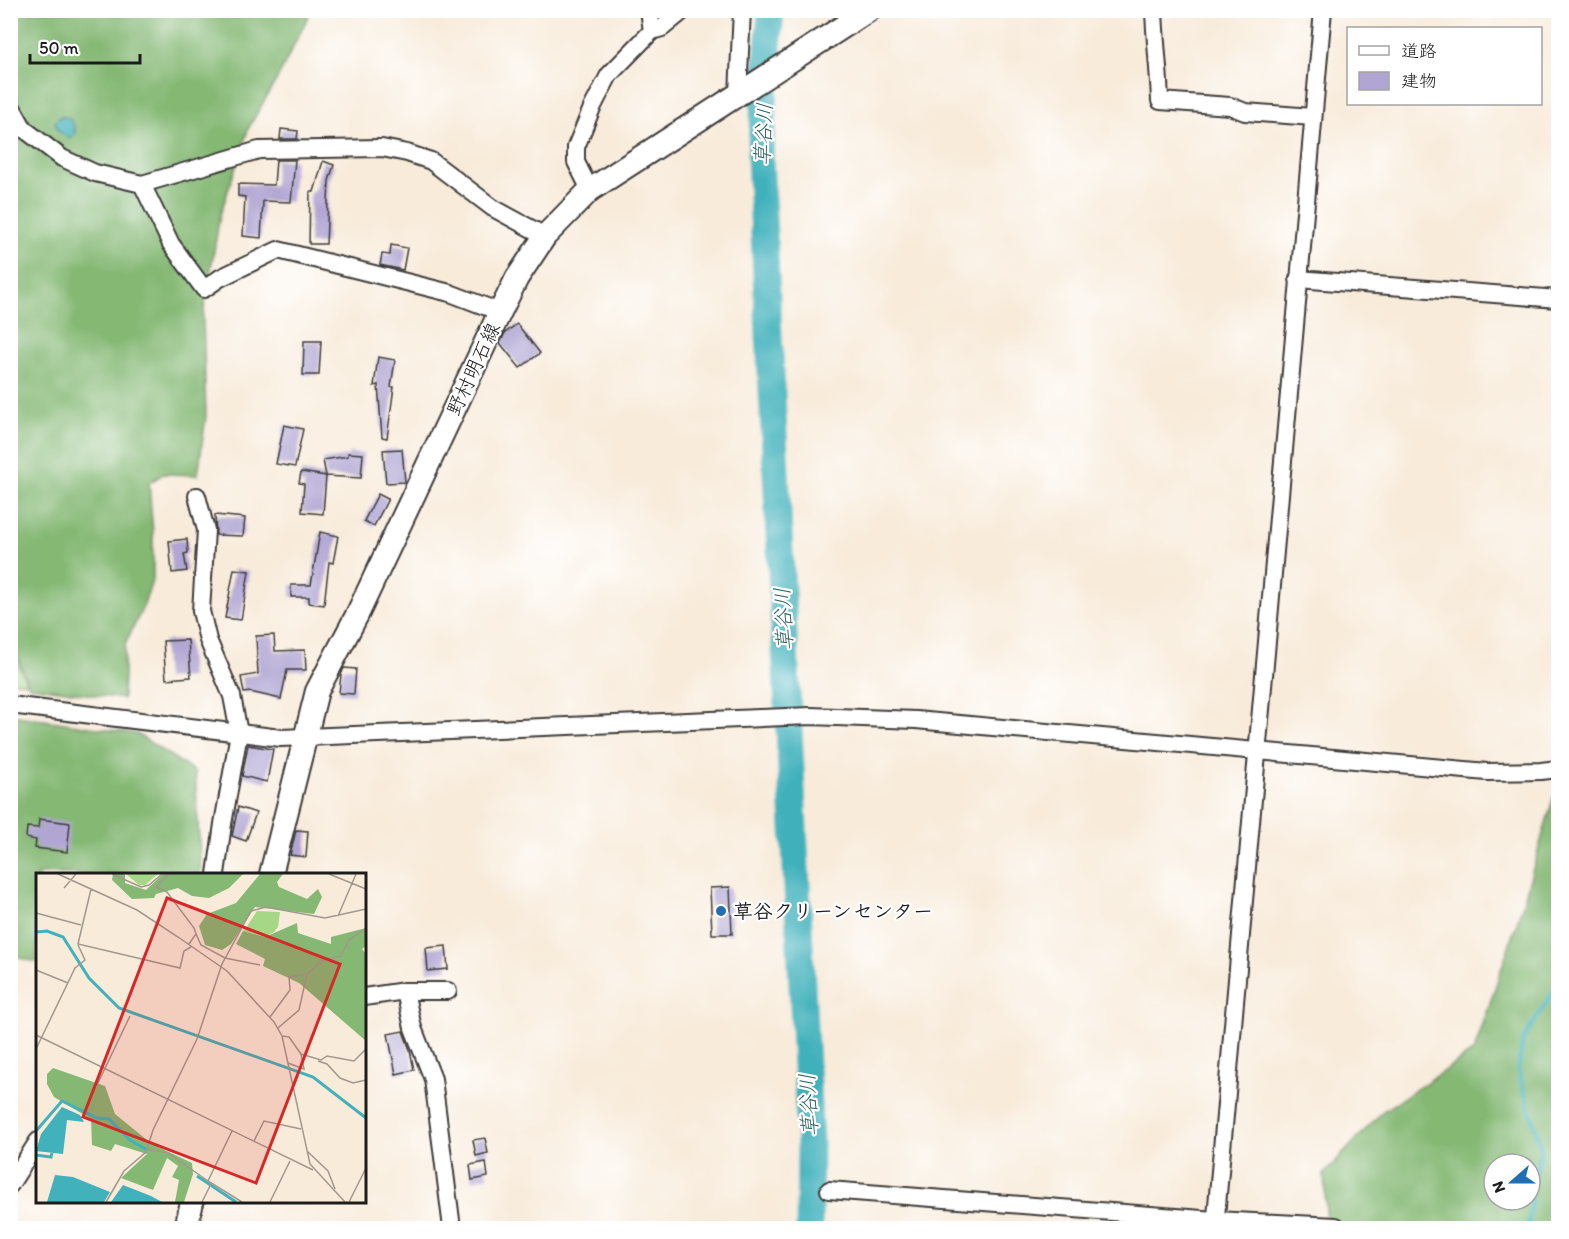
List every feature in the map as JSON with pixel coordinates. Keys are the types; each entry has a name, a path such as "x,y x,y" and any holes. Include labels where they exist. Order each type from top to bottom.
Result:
{"main road":[{"name":"野村明石線","path":"271,873 317,691 357,615 500,312 518,278 545,236 590,189 869,10"},
{"path":"186,1228 192,1203"}],"street":[{"path":"649,10 652,31"},
{"path":"590,189 576,162 576,147 609,75 652,31 662,28 684,10"},
{"path":"738,94 742,10"},
{"path":"1154,10 1160,66 1160,101 1230,106 1245,112 1313,117"},
{"path":"1215,1224 1323,10"},
{"path":"10,104 24,129 62,158 95,173 142,184 259,150 382,148 407,153 430,161 493,208 545,236"},
{"path":"142,184 171,244 204,289 278,250 450,293 500,312"},
{"path":"1298,279 1558,299"},
{"path":"197,496 206,530 201,611 208,640 232,696 239,733 216,873"},
{"path":"10,705 281,738 810,716 916,720 1487,772 1558,769"},
{"path":"405,991 413,1028 433,1079 452,1228"},
{"path":"366,997 405,991 448,991"},
{"path":"10,1185 36,1145"},
{"path":"829,1190 1215,1224 1336,1226"}],"green space":[{"path":"10,11 309,11 281,72 249,127 220,215 203,316 206,416 198,475 163,474 149,483 153,534 153,578 143,607 125,645 123,699 29,686 11,640 10,550 13,536 10,534"},
{"path":"10,644 26,683 11,681"},
{"path":"11,715 137,734 195,772 201,873 36,873 36,962 11,956"},
{"path":"1558,782 1558,1203 1551,1228 1327,1228 1324,1174 1383,1111 1474,1051 1520,913"}],"water":[{"path":"61,116 70,119 75,128 75,134 70,138 57,128 55,122"}],"building":[{"path":"281,129 298,131 297,139 280,139"},
{"path":"276,160 295,160 291,202 263,201 261,238 243,236 245,197 238,196 238,184 274,185"},
{"path":"323,161 334,165 329,181 326,244 309,244 310,192 314,192"},
{"path":"391,245 407,248 403,270 380,265 382,254 390,255"},
{"path":"517,324 540,353 520,368 500,343 505,333"},
{"path":"304,341 321,341 319,375 303,375"},
{"path":"378,357 395,360 387,438 382,437 378,385 374,386"},
{"path":"284,425 303,429 295,467 276,464"},
{"path":"402,449 405,482 386,483 383,450"},
{"path":"348,453 363,454 361,478 326,476 323,460 348,456"},
{"path":"301,472 326,476 323,514 302,512 304,484 299,483"},
{"path":"378,494 388,499 374,526 364,521"},
{"path":"215,515 245,518 243,536 216,535"},
{"path":"320,532 338,536 333,563 329,562 324,605 309,603 309,597 291,597 291,585 311,585"},
{"path":"187,539 188,553 184,554 187,571 172,573 169,541"},
{"path":"234,569 249,571 241,620 225,618"},
{"path":"274,635 275,651 305,650 306,670 287,670 281,699 250,692 244,693 241,677 258,674 256,636"},
{"path":"188,640 191,677 166,679 163,641"},
{"path":"344,668 356,669 354,694 339,693"},
{"path":"248,745 273,749 267,782 242,776"},
{"path":"238,807 256,813 246,841 232,836"},
{"path":"39,819 70,823 67,852 35,848 36,840 26,838 27,827 38,828"},
{"path":"296,830 308,831 306,857 290,855"},
{"name":"草谷クリーンセンター","path":"730,887 732,934 712,934 710,888"},
{"path":"446,946 448,969 428,971 426,948"},
{"path":"403,1031 414,1070 396,1074 388,1034"},
{"path":"485,1138 488,1153 476,1156 473,1140"},
{"path":"486,1162 488,1177 472,1180 470,1165"}],"waterway":[{"name":"草谷川","path":"771,10 760,157 810,1144 809,1228"},
{"path":"1528,1228 1541,1148 1518,1070 1523,1040 1558,984"}],"place":[{"name":"草谷クリーンセンター","path":"721,911"}]}
